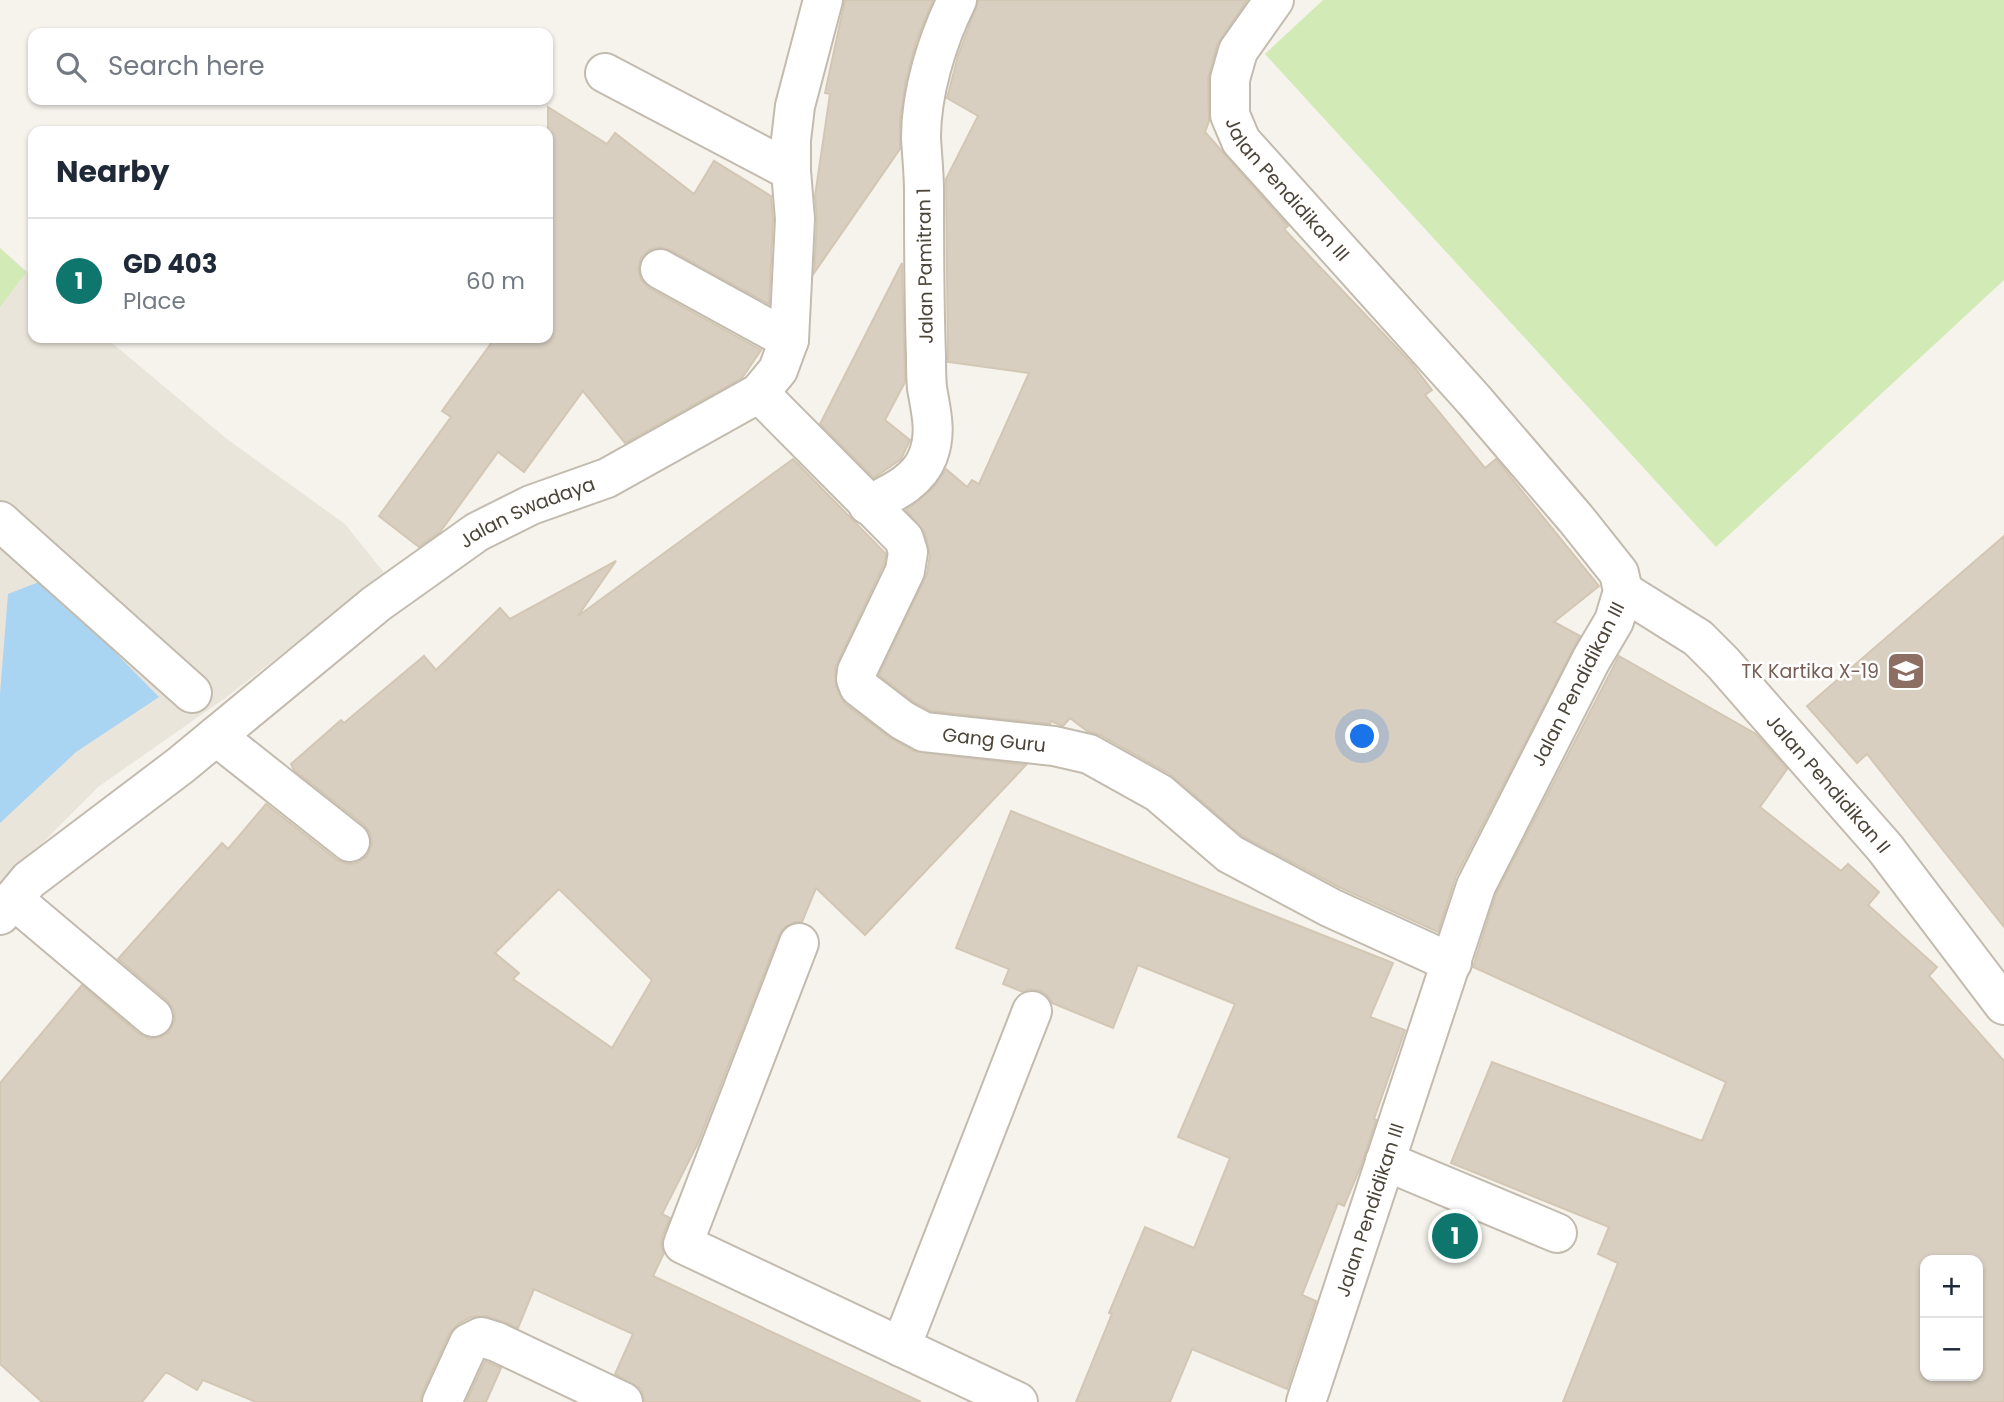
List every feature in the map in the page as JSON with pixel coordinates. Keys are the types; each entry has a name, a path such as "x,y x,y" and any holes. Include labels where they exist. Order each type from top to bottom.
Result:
{"street":[{"name":"Jalan Swadaya","path":"6,907 29,880 181,765 376,604 477,532 531,505 607,478 759,393 778,370 789,340 795,219 791,140 795,106 823,0"},
{"name":"Jalan Pamitran 1","path":"868,505 905,486 928,458 932,443 934,428 927,387 923,278 925,188 921,136 932,71 948,18 957,0"},
{"name":"Jalan Pendidikan III","path":"1274,0 1238,51 1230,79 1230,115 1241,141 1474,400 1584,528 1619,573 1623,591 1614,621 1591,660 1476,886 1306,1402"},
{"path":"605,73 791,171"},
{"path":"660,269 789,340"},
{"name":"Gang Guru","path":"759,393 904,539 908,561 857,671 859,687 902,720 924,732 1054,746 1089,754 1158,793 1230,854 1331,908 1452,963"},
{"path":"0,521 192,693"},
{"name":"Jalan Pendidikan II","path":"1623,591 1699,638 1723,663 1885,848 2004,1005"},
{"path":"216,736 350,842"},
{"path":"6,907 153,1017"},
{"path":"799,943 682,1244 1018,1402"},
{"path":"901,1347 1032,1012"},
{"path":"1385,1161 1557,1233"},
{"path":"442,1402 469,1343 481,1337 498,1342 624,1402"}],"shaded area":[{"path":"0,248 28,273 28,343 112,343 227,439 345,524 385,574 224,699 98,787 0,886"}],"green space":[{"path":"1323,0 2004,0 2004,280 1716,547 1265,54"},
{"path":"0,248 26,272 0,307"}],"water":[{"path":"44,580 159,697 76,752 0,823 0,694 8,594"}],"building":[{"path":"845,0 933,0 916,42 906,80 900,118 900,149 814,273 817,220 815,196 830,94 825,93"},
{"path":"979,0 1247,0 1217,45 1208,79 1209,121 1205,132 1288,226 1284,229 1412,364 1432,390 1425,395 1485,468 1496,459 1599,586 1554,622 1580,636 1456,876 1438,932 1341,888 1242,836 1170,774 1100,735 1087,731 1070,718 1063,726 1051,721 1050,724 931,711 914,702 879,675 927,574 930,555 925,533 906,510 933,488 946,469 967,487 972,480 979,484 1029,373 948,362 946,179 978,116 947,98 958,56"},
{"path":"548,107 607,144 615,133 694,194 714,161 771,196 773,219 769,304 660,247 649,250 641,258 638,269 641,280 649,288 761,350 742,378 625,443 583,391 524,472 498,452 440,532 419,547 379,516 451,417 442,411 491,343 553,343 553,126 548,126"},
{"path":"902,263 905,382 885,420 910,440 901,459 874,478 820,424"},
{"path":"793,459 886,554 884,564 835,668 836,687 845,704 889,737 914,751 1026,765 865,935 816,888 802,922 786,926 779,935 698,1143 662,1214 670,1218 662,1237 661,1246 664,1253 653,1276 921,1402 645,1402 641,1389 615,1374 633,1334 534,1289 518,1328 487,1316 471,1317 458,1324 449,1334 420,1402 256,1402 203,1380 197,1390 166,1372 142,1402 42,1402 0,1364 0,1083 82,985 139,1034 150,1039 169,1032 175,1020 174,1010 168,1001 118,959 222,843 228,849 266,804 337,860 348,864 357,863 367,856 372,844 370,833 364,825 294,770 291,764 341,720 344,723 424,656 436,670 500,608 510,619 616,561 578,616","holes":["559,889 652,980 612,1048 513,979 519,973 495,953"]},
{"path":"2004,536 2004,927 1867,754 1857,763 1807,706"},
{"path":"1619,656 1756,734 1787,769 1760,807 1841,871 1848,864 1879,892 1868,905 1937,967 1929,976 2004,1061 2004,1402 1563,1402 1618,1263 1598,1254 1609,1227 1451,1163 1492,1062 1702,1141 1726,1082 1473,967 1496,894"},
{"path":"1011,811 1393,963 1370,1017 1405,1030 1361,1166 1344,1206 1338,1203 1302,1295 1316,1301 1287,1389 1192,1349 1170,1402 1076,1402 1145,1227 1194,1248 1230,1158 1178,1137 1235,1004 1138,965 1113,1028 1052,1003 1041,991 1029,989 1023,992 1003,984 1009,969 956,948"},
{"path":"485,1361 501,1368 486,1402 466,1402"}],"place":[{"name":"TK Kartika X-19","path":"1906,671"},
{"name":"GD 403","path":"1455,1236"}]}
